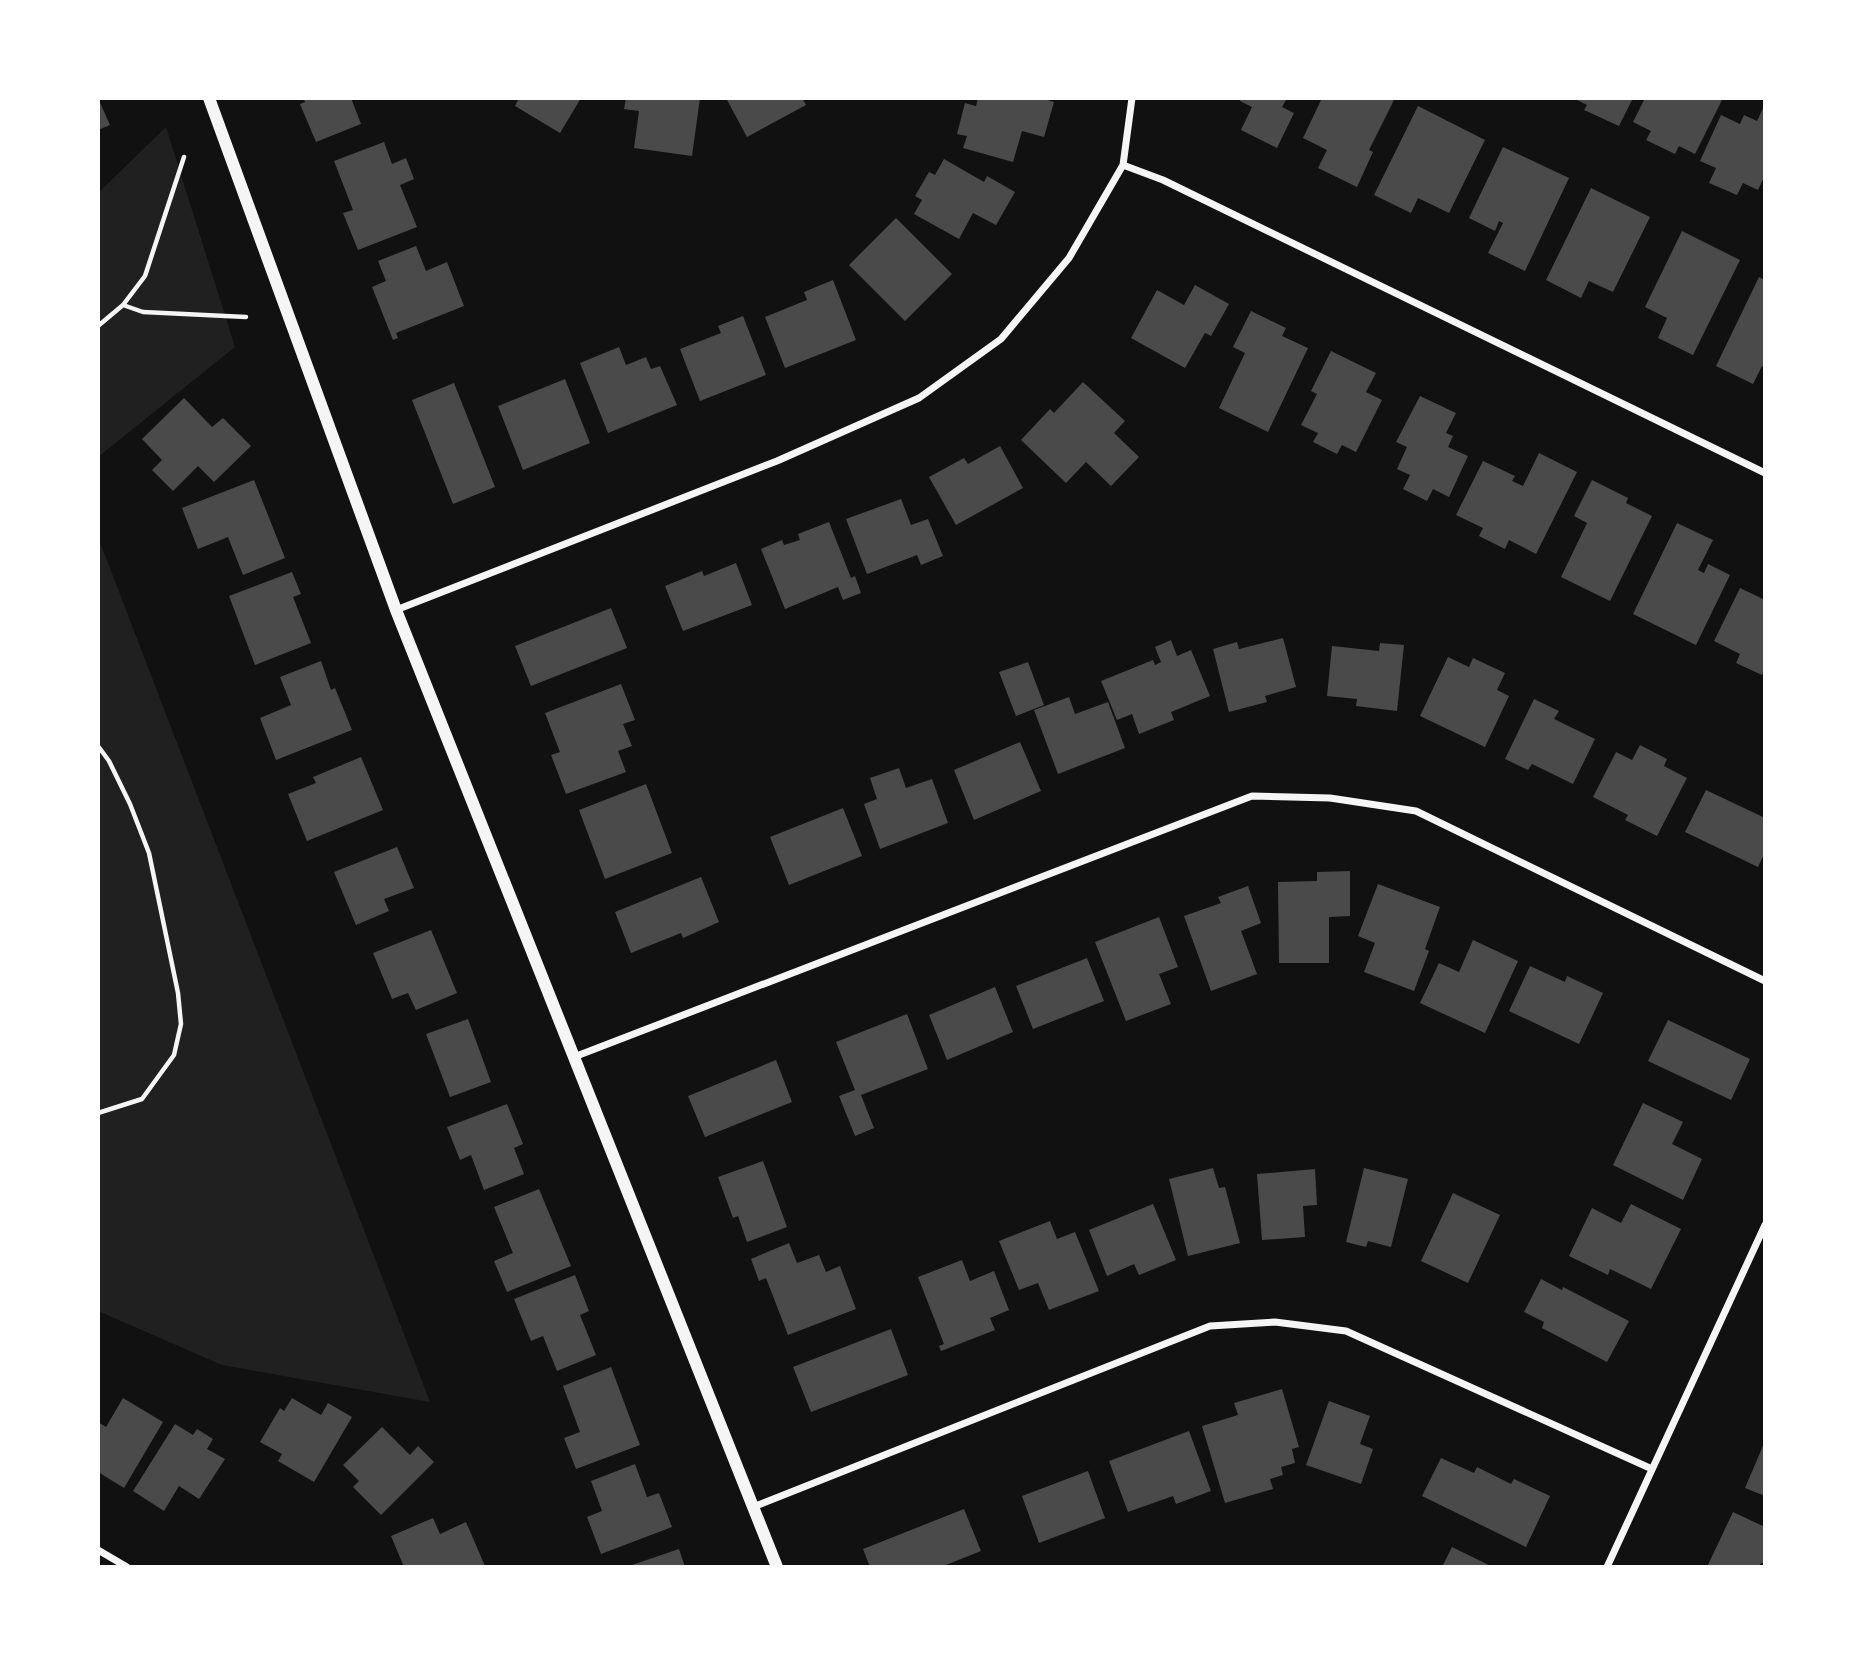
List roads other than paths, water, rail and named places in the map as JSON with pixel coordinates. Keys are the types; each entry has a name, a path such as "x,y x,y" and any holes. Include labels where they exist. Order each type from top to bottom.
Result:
{"street":[{"path":"209,98 396,610 777,1567"},
{"path":"396,610 778,461 919,398 1001,339 1069,258 1123,165 1132,98"},
{"path":"1123,165 1176,186 1765,473"},
{"path":"574,1056 1252,796 1330,798 1416,811 1765,981"},
{"path":"1607,1567 1765,1226"},
{"path":"753,1507 1210,1326 1275,1322 1346,1331 1652,1469"},
{"path":"98,1550 127,1567"}]}
